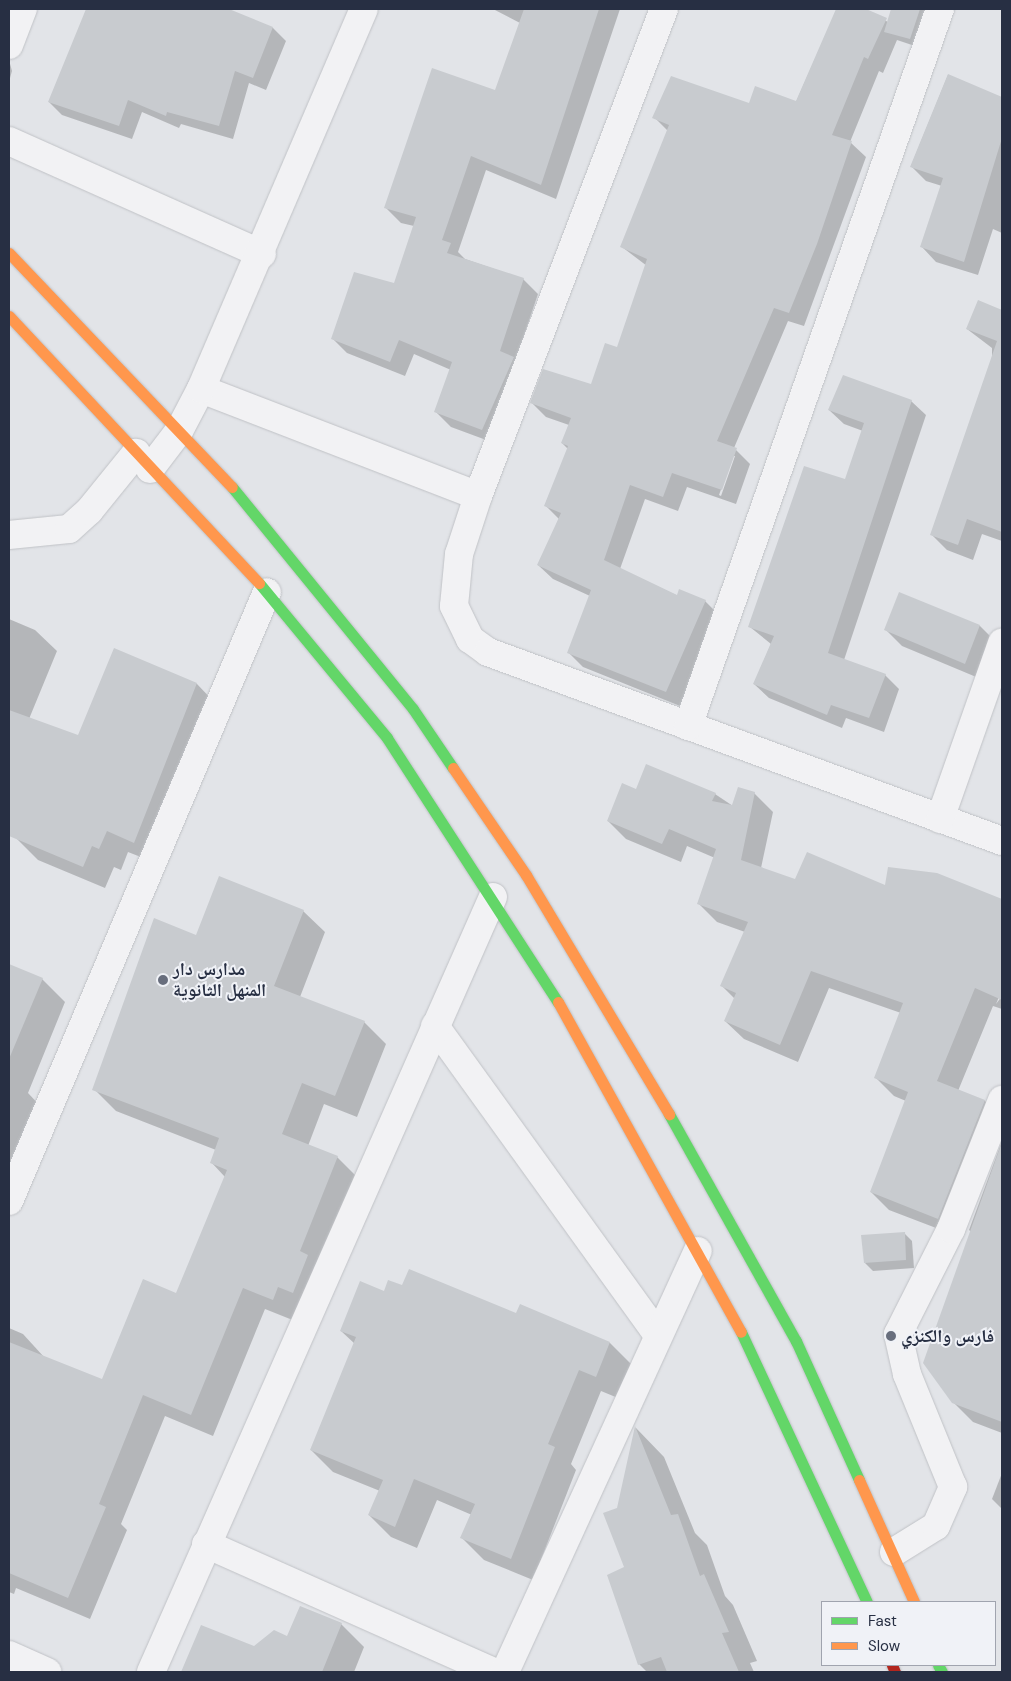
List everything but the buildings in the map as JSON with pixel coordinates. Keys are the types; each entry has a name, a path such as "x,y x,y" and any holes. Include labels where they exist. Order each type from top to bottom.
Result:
{"main road":[{"path":"9,253 258,514 413,709 526,875 634,1051 796,1341 894,1552 914,1601"},
{"path":"9,316 267,592 387,738 493,897 591,1057 757,1362 866,1601"}],"street":[{"path":"9,45 23,9"},
{"path":"9,535 69,529 143,461 179,431 201,389 262,254 364,9"},
{"path":"664,9 478,496 454,582 454,606 470,639 488,652 1002,841"},
{"path":"688,726 940,9"},
{"path":"9,141 262,254"},
{"path":"201,389 478,496"},
{"path":"9,1201 267,592"},
{"path":"940,819 1002,644"},
{"path":"151,1672 493,897"},
{"path":"435,1026 657,1334"},
{"path":"894,1552 936,1526 953,1487 907,1374 898,1334 951,1229 1002,1100"},
{"path":"505,1672 657,1334 698,1251"},
{"path":"206,1544 494,1672"},
{"path":"9,1655 47,1672"}],"traffic: fast":[{"path":"232,487 413,709 453,768"},
{"path":"259,583 387,738 558,1002"},
{"path":"669,1114 796,1341 859,1480"},
{"path":"741,1332 867,1601"},
{"path":"939,1666 942,1672"}],"traffic: slow":[{"path":"9,253 232,487"},
{"path":"9,316 259,583"},
{"path":"453,768 526,875 669,1114"},
{"path":"558,1002 741,1332"},
{"path":"859,1480 914,1601"}],"traffic: jam":[{"path":"892,1666 895,1672"}],"place":[{"name":"مدارس دار المنهل الثانوية","path":"163,980"},
{"name":"فارس والكنزي","path":"891,1336"}]}
